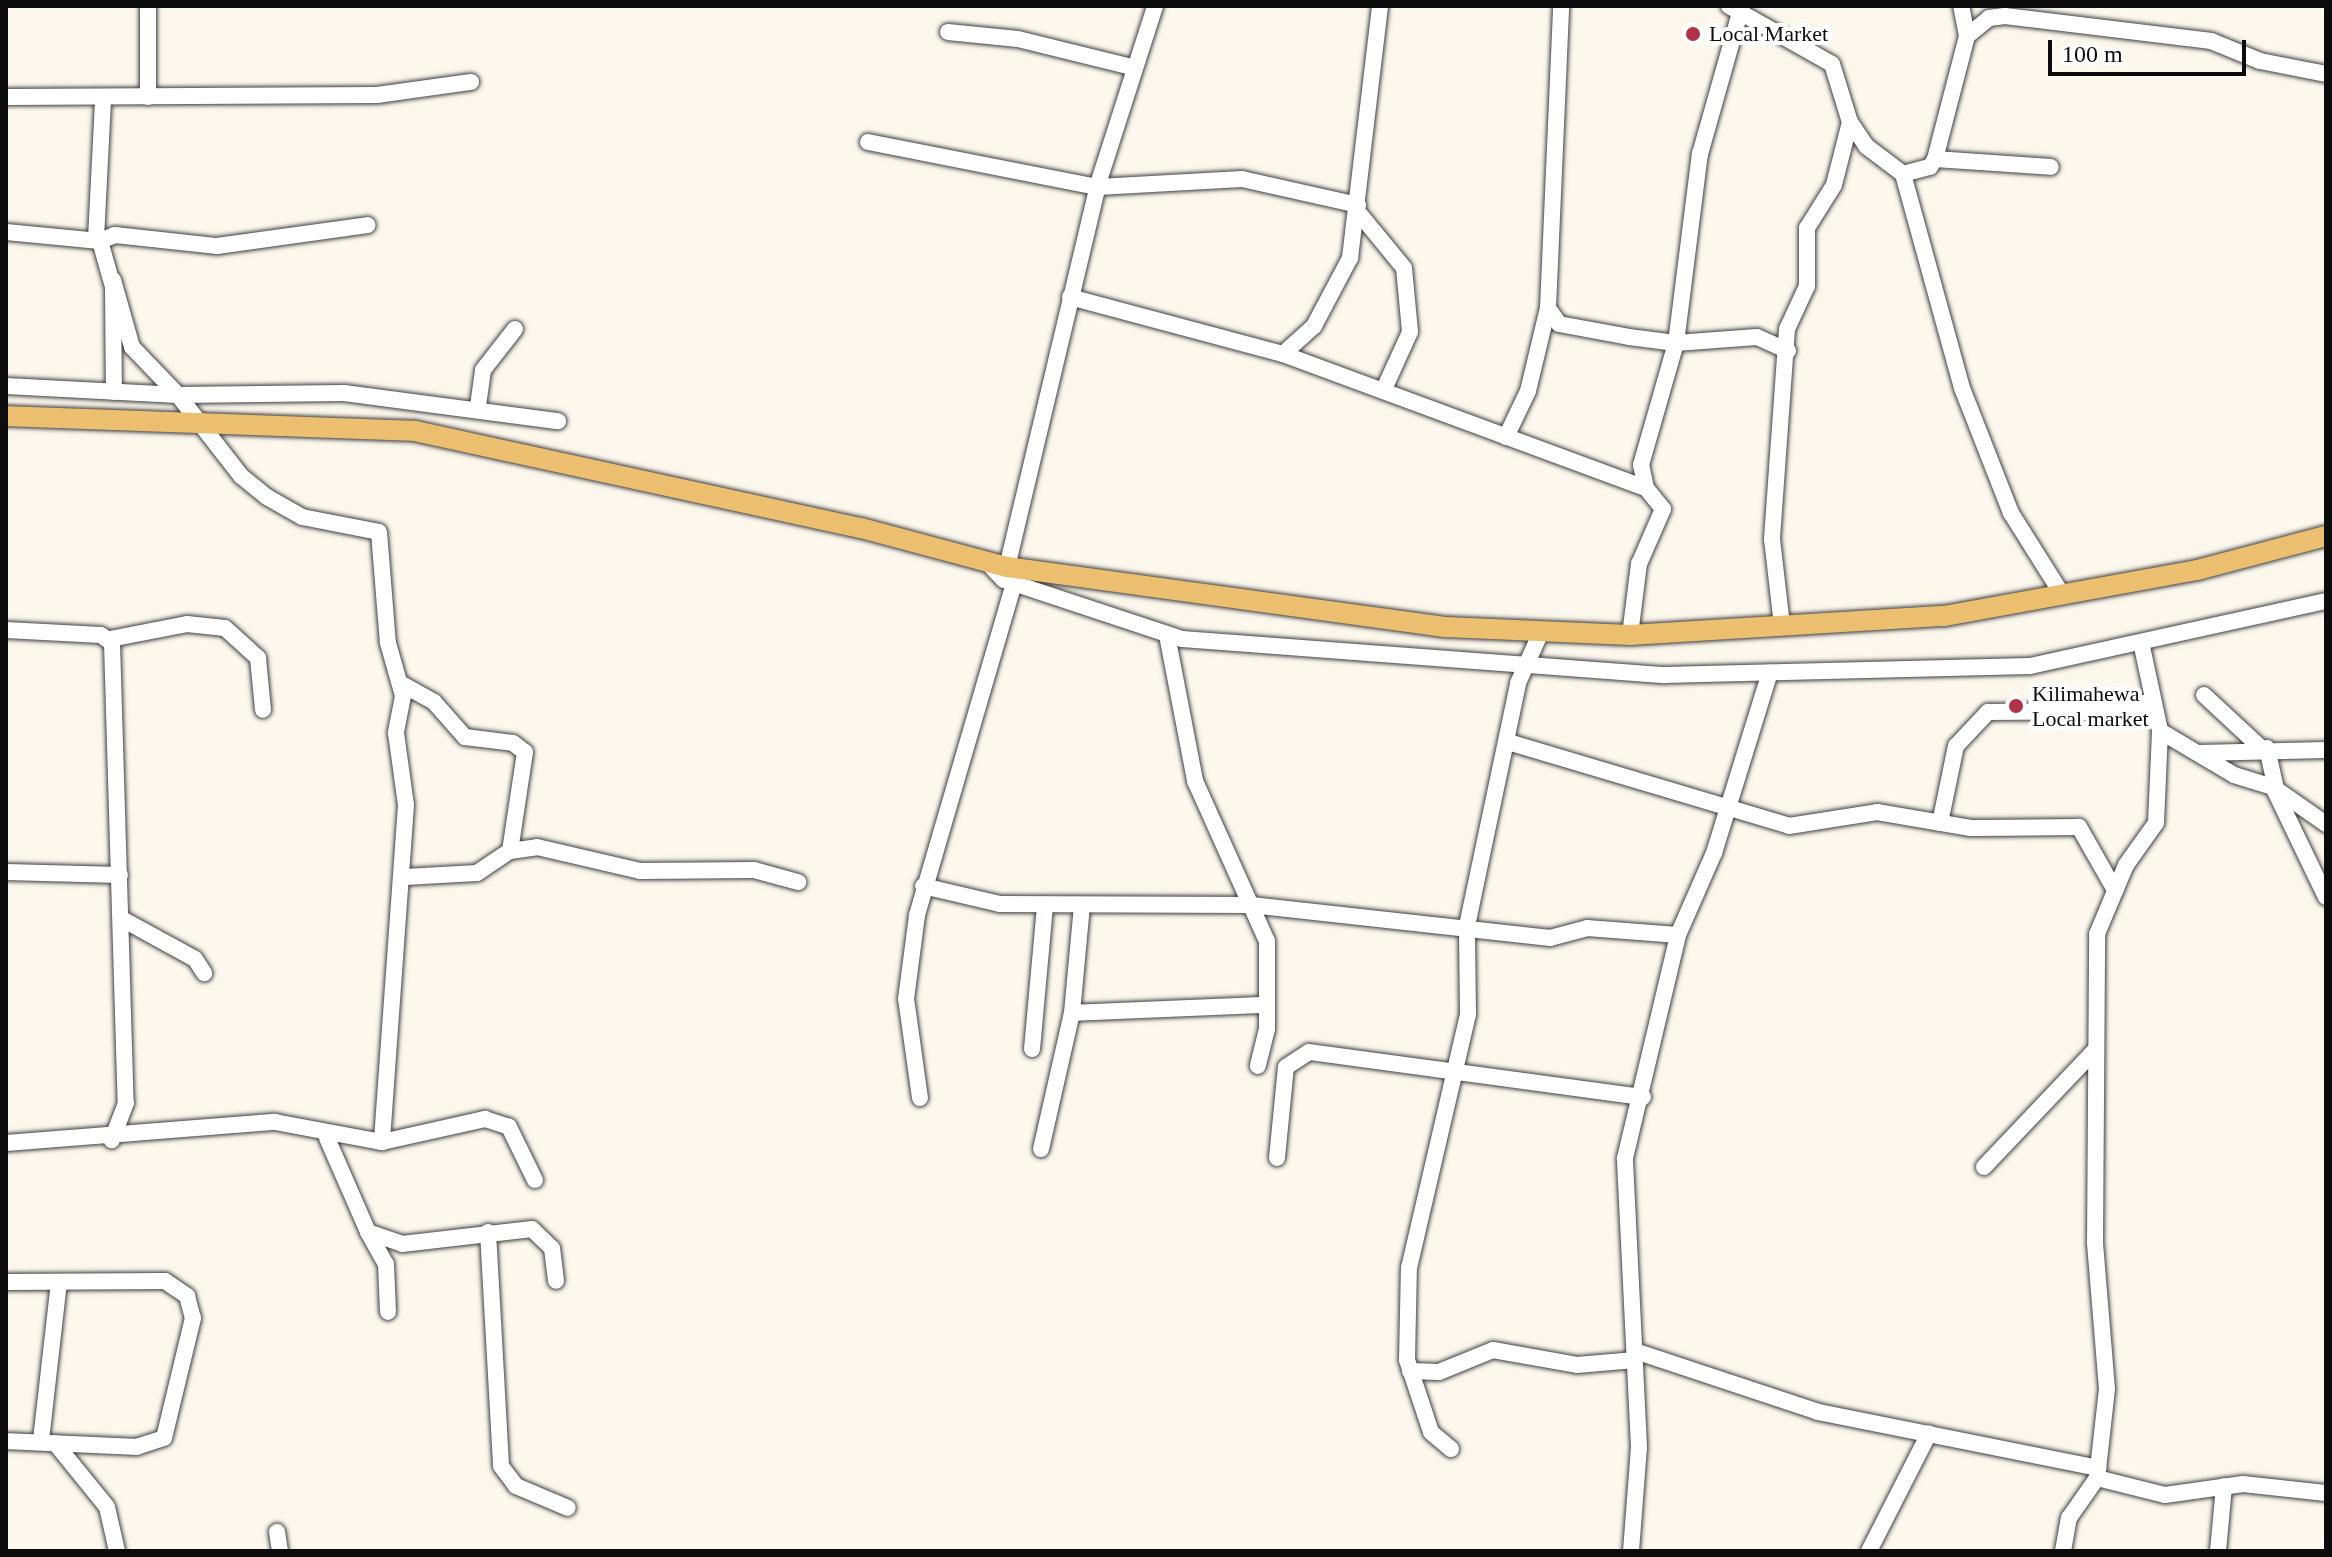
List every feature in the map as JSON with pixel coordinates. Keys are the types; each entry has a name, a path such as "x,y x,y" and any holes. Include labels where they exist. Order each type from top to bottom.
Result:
{"main road":[{"path":"6,416 205,427 415,431 986,561 1011,576 1446,627 1541,632 1630,635 1944,616 2063,596 2326,536"}],"street":[{"path":"148,6 148,97"},
{"path":"920,1098 906,999 923,886 1011,576 1070,297 1098,187 1132,67 1155,6"},
{"path":"1283,354 1322,314 1350,258 1380,6"},
{"path":"1506,437 1528,391 1548,308 1561,6"},
{"path":"1903,174 1930,167 1935,159 1967,36 1961,6"},
{"path":"1630,635 1639,564 1663,509 1646,488 1641,465 1676,343 1689,204 1738,8 1832,64 1850,122 1866,146 1903,174 1962,388 2011,513 2063,596"},
{"path":"1967,36 1989,18 2005,16 2211,41 2260,61 2326,74"},
{"path":"948,32 1018,39 1132,67"},
{"path":"6,97 103,99 377,95 471,82"},
{"path":"103,99 98,240 132,347 178,395 241,476 291,512 379,532 388,643 400,683 396,733 405,877 394,922 382,1142"},
{"path":"1782,625 1772,539 1788,351 1787,329 1809,278 1807,228 1834,185 1850,122"},
{"path":"868,142 1098,187 1242,179 1358,208 1404,268 1410,332 1384,389"},
{"path":"1935,159 2051,167"},
{"path":"6,232 98,240 115,235 217,246 368,225"},
{"path":"113,280 114,392"},
{"path":"1070,297 1283,354 1646,488"},
{"path":"1548,308 1559,324 1676,343 1757,337 1788,351"},
{"path":"478,406 483,370 515,329"},
{"path":"6,386 178,395 344,393 478,406 558,421"},
{"path":"1011,576 1167,635 1665,675 2030,666 2326,601"},
{"path":"6,630 110,639 176,625 225,628 258,658 263,710"},
{"path":"1451,1449 1436,1441 1410,1371 1409,1268 1450,1072 1468,1014 1467,926 1526,663 1541,632"},
{"path":"1167,635 1195,781 1267,941 1265,1005 1258,1066"},
{"path":"110,639 126,1103 112,1140"},
{"path":"2063,1551 2069,1518 2097,1473 2108,1364 2097,1276 2097,934 2115,890 2156,823 2160,731 2150,701 2141,642"},
{"path":"1631,1551 1635,1355 1625,1158 1643,1097 1678,935 1727,805 1770,672"},
{"path":"400,683 434,702 465,737 513,743 525,752 510,851"},
{"path":"2204,695 2264,748 2275,788 2326,897"},
{"path":"1940,823 1956,746 1988,712 2116,711 2150,701"},
{"path":"2160,731 2275,788 2326,824"},
{"path":"1508,742 1789,826 1877,812 1940,823 2079,827 2115,890"},
{"path":"2199,753 2264,748 2326,750"},
{"path":"405,877 477,873 510,851 537,847 581,863 662,874 754,870 798,882"},
{"path":"6,872 120,875"},
{"path":"923,886 1045,905 1251,905 1467,926 1550,938 1587,928 1678,935"},
{"path":"1032,1049 1045,905"},
{"path":"1041,1149 1072,1013 1082,905"},
{"path":"122,919 195,959 204,973"},
{"path":"1072,1013 1265,1005"},
{"path":"1984,1167 2095,1050"},
{"path":"1277,1158 1280,1086 1299,1055 1333,1051 1450,1072 1643,1097"},
{"path":"6,1143 112,1140 275,1122 327,1138 382,1142 494,1119 509,1127 535,1180"},
{"path":"327,1138 368,1232 386,1264 388,1312"},
{"path":"368,1232 402,1244 488,1232 541,1234 552,1248 556,1281"},
{"path":"488,1232 501,1466 516,1486 568,1508"},
{"path":"6,1282 165,1281 187,1296 193,1318 164,1438 136,1447 6,1441"},
{"path":"59,1283 48,1442 107,1507 117,1551"},
{"path":"1410,1371 1439,1372 1493,1350 1577,1365 1635,1355 1818,1412 1929,1433 2097,1473 2165,1495 2224,1486 2326,1493"},
{"path":"1869,1551 1929,1433"},
{"path":"2218,1551 2224,1486"},
{"path":"277,1532 280,1551"},
{"path":"1633,1532 1643,1551"}],"place":[{"name":"Local Market","path":"1693,34"},
{"name":"Kilimahewa Local market","path":"2016,706"}]}
